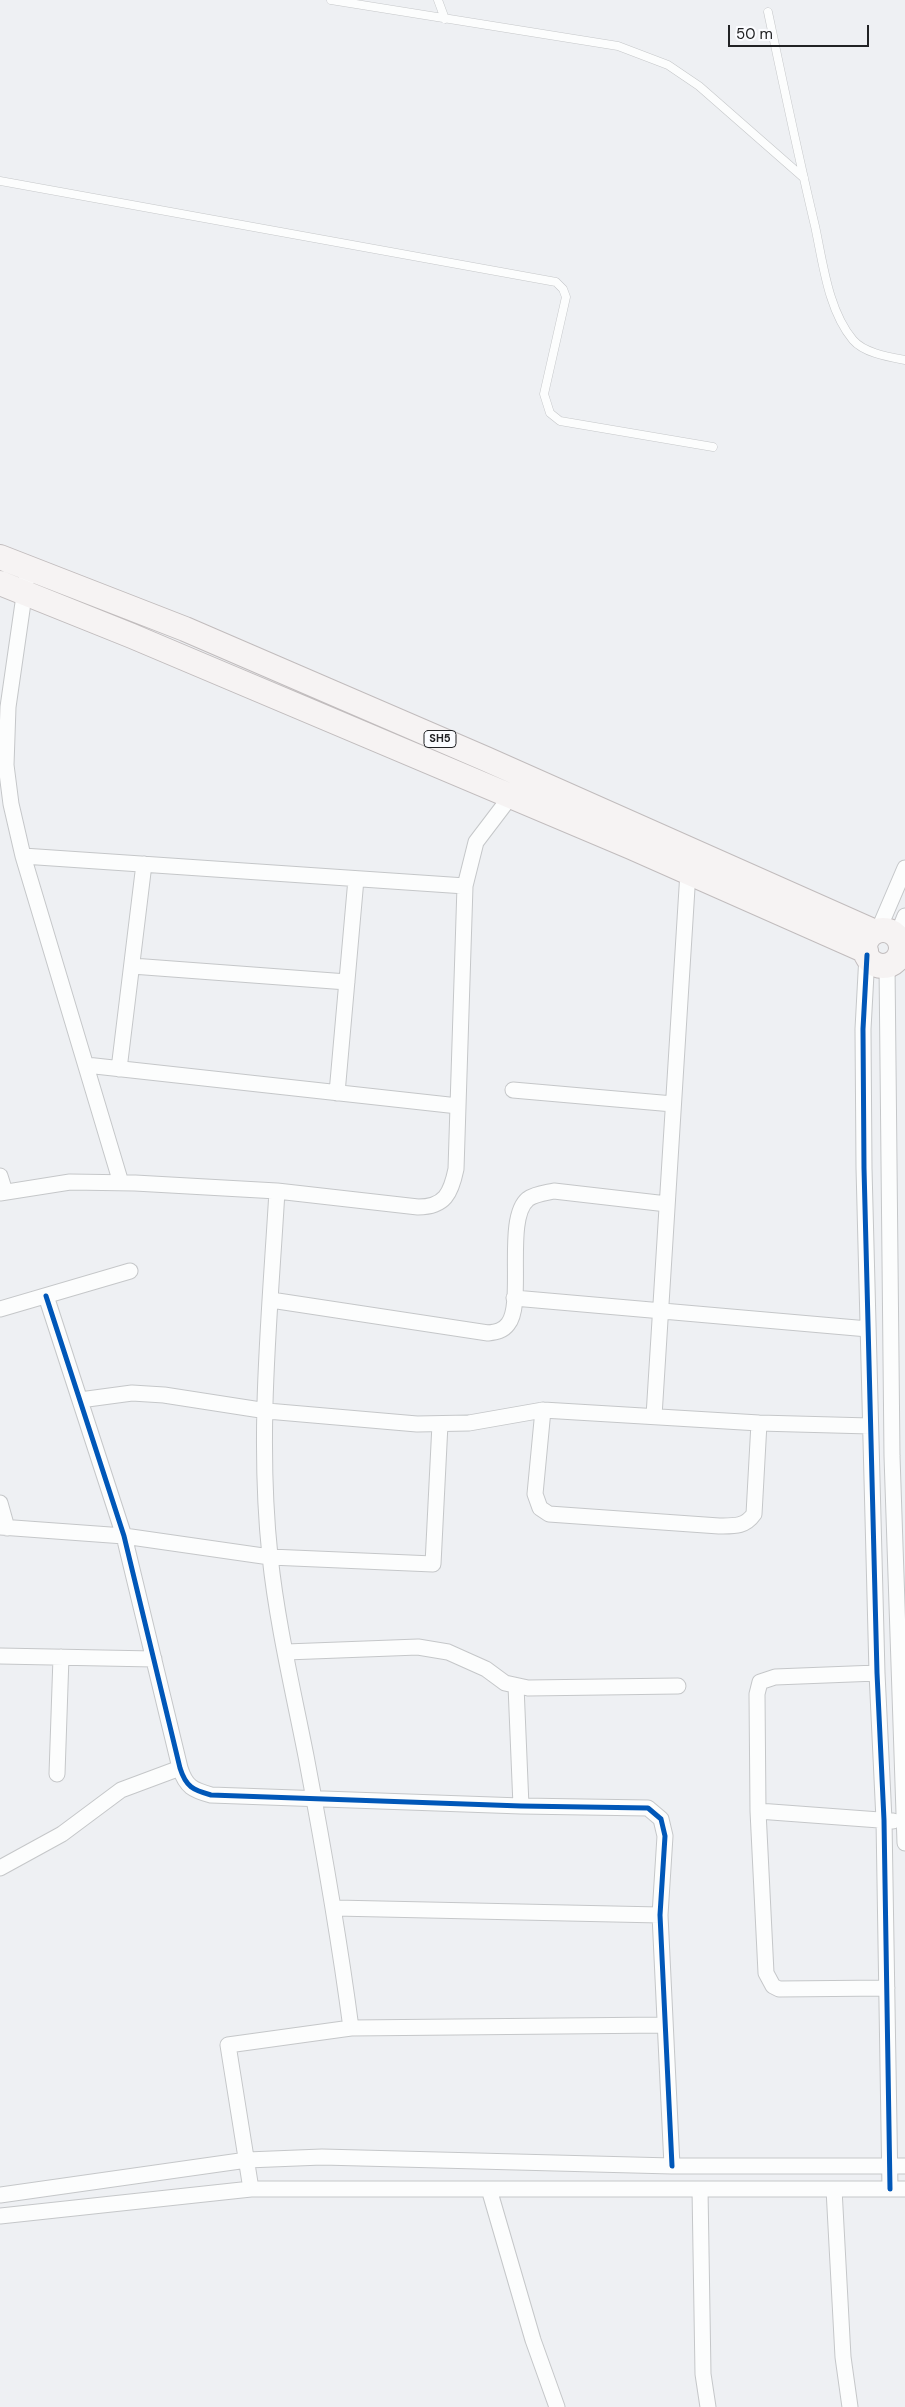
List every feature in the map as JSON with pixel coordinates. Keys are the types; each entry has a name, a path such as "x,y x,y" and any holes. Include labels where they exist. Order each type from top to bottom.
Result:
{"main road":[{"name":"SH5","path":"0,557 194,633 486,759 889,947"},
{"name":"SH5","path":"0,583 142,640 688,872 889,947"}],"street":[{"path":"28,568 23,592 8,707 6,765 11,804 23,856 121,1183"},
{"path":"0,1176 2,1193 70,1182 277,1191 432,1207 444,1199 452,1186 456,1169 465,886 476,842 511,796"},
{"path":"23,856 465,886"},
{"path":"119,1069 144,864"},
{"path":"0,2216 251,2189 897,2189 889,2166 884,1820 877,1673 870,1426 864,1049 889,947 905,868"},
{"path":"654,1416 688,872"},
{"path":"337,1093 356,878"},
{"path":"889,947 898,1356 905,1843"},
{"path":"132,966 347,982"},
{"path":"86,1065 458,1106"},
{"path":"513,1090 673,1104"},
{"path":"277,1191 266,1411 265,1498 270,1557 286,1652 335,1908 351,2028"},
{"path":"271,1300 488,1333 504,1329 510,1322 514,1298 515,1251 520,1215 526,1200 537,1194 554,1191 667,1204"},
{"path":"0,1309 130,1271"},
{"path":"46,1296 124,1536 180,1768 185,1782 192,1790 211,1795 314,1797 521,1806 648,1808 661,1819 665,1836 660,1915 672,2166"},
{"path":"514,1298 868,1329"},
{"path":"80,1400 132,1393 164,1395 266,1411 417,1424 469,1423 543,1410 759,1423 870,1426"},
{"path":"543,1410 535,1494 540,1508 549,1514 719,1526 737,1526 748,1522 754,1514 759,1423"},
{"path":"0,1503 4,1527 124,1536 270,1557 433,1564 440,1424"},
{"path":"286,1652 418,1648 448,1652 486,1669 505,1683 528,1688 678,1686"},
{"path":"0,1656 154,1659"},
{"path":"57,1774 61,1657"},
{"path":"877,1673 775,1677 760,1682 757,1694 758,1811 766,1973 769,1980 779,1989 887,1988"},
{"path":"516,1686 521,1806"},
{"path":"0,1868 62,1834 121,1790 180,1768"},
{"path":"758,1811 905,1822"},
{"path":"335,1908 660,1915"},
{"path":"251,2189 228,2045 351,2028 665,2025"},
{"path":"0,2195 246,2160 339,2157 672,2166 905,2166"},
{"path":"489,2189 533,2340 557,2407"},
{"path":"700,2189 703,2374 708,2407"},
{"path":"834,2189 843,2357 850,2407"}],"lane":[{"path":"330,0 618,46 668,65 699,86 804,178"},
{"path":"438,0 445,19"},
{"path":"768,12 831,294 844,327 854,342 880,355 905,360"},
{"path":"0,180 556,282 563,289 566,297 544,394 550,413 560,421 714,448"}],"cycle path":[{"path":"867,955 863,1029 864,1168 877,1673 884,1820 890,2189"},
{"path":"46,1296 124,1536 180,1768 185,1780 191,1787 211,1795 521,1806 648,1808 661,1819 665,1836 660,1915 672,2166"}]}
